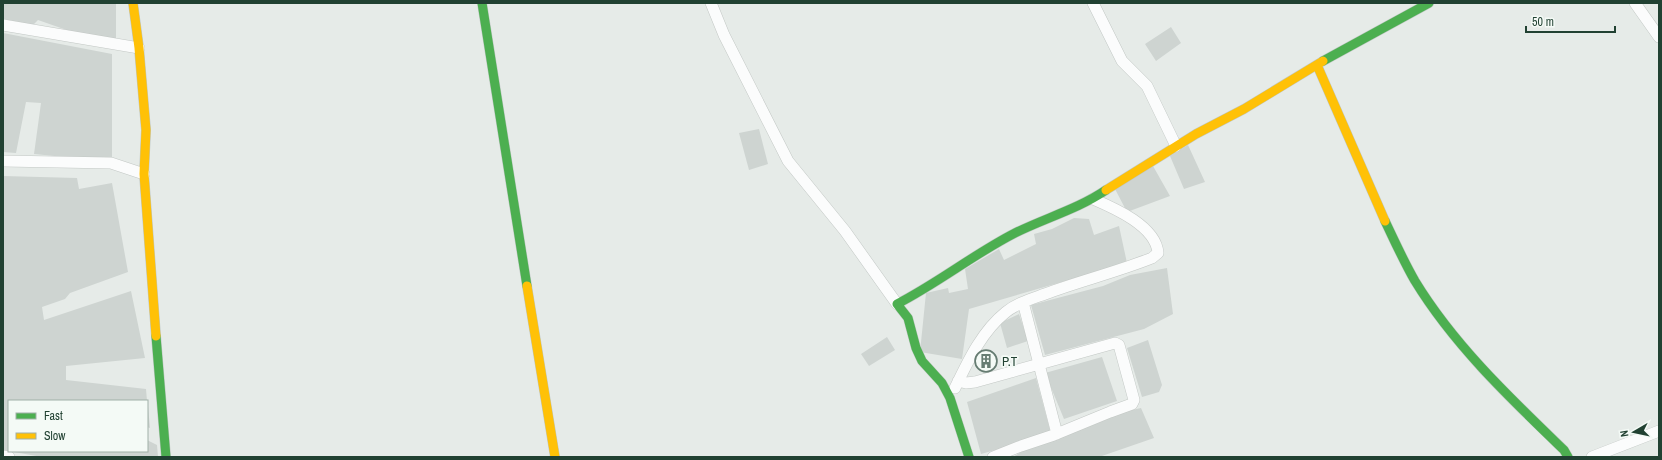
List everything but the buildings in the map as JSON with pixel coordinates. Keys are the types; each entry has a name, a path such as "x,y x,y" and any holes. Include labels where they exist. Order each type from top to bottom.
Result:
{"street":[{"path":"133,3 139,48 146,130 144,174 166,457"},
{"path":"482,3 555,457"},
{"path":"711,3 724,35 788,161 845,231 908,318 916,348 922,361 942,383 950,398 969,457"},
{"path":"1093,3 1122,61 1147,86 1176,146"},
{"path":"897,304 913,296 976,255 1015,233 1093,199 1176,146 1244,109 1305,71 1429,3"},
{"path":"1635,3 1659,37"},
{"path":"3,25 139,48"},
{"path":"1317,65 1400,254 1413,280 1452,332 1512,400 1564,450 1568,457"},
{"path":"3,161 111,163 144,174"},
{"path":"950,398 982,338 1005,312 1023,302 1140,263 1152,258 1158,253 1154,240 1135,221 1121,211 1093,199"},
{"path":"1023,302 1057,434"},
{"path":"958,381 966,383 974,382 1117,343 1119,345 1134,400 1132,404 1057,434 992,457"},
{"path":"1592,457 1659,431"},
{"path":"3,456 9,457"}],"traffic: fast":[{"path":"482,3 527,286"},
{"path":"1323,61 1429,3"},
{"path":"969,457 950,398 942,383 922,361 916,348 908,318 897,304 1000,241 1084,203 1106,190"},
{"path":"1385,221 1415,281 1430,305 1447,327 1503,391 1564,450 1568,457"},
{"path":"156,336 166,457"}],"traffic: slow":[{"path":"133,3 139,48 146,130 144,174 156,336"},
{"path":"1106,190 1196,134 1244,109 1323,61"},
{"path":"1317,65 1385,221"},
{"path":"527,286 555,457"}],"place":[{"name":"P.T","path":"986,361"}]}
